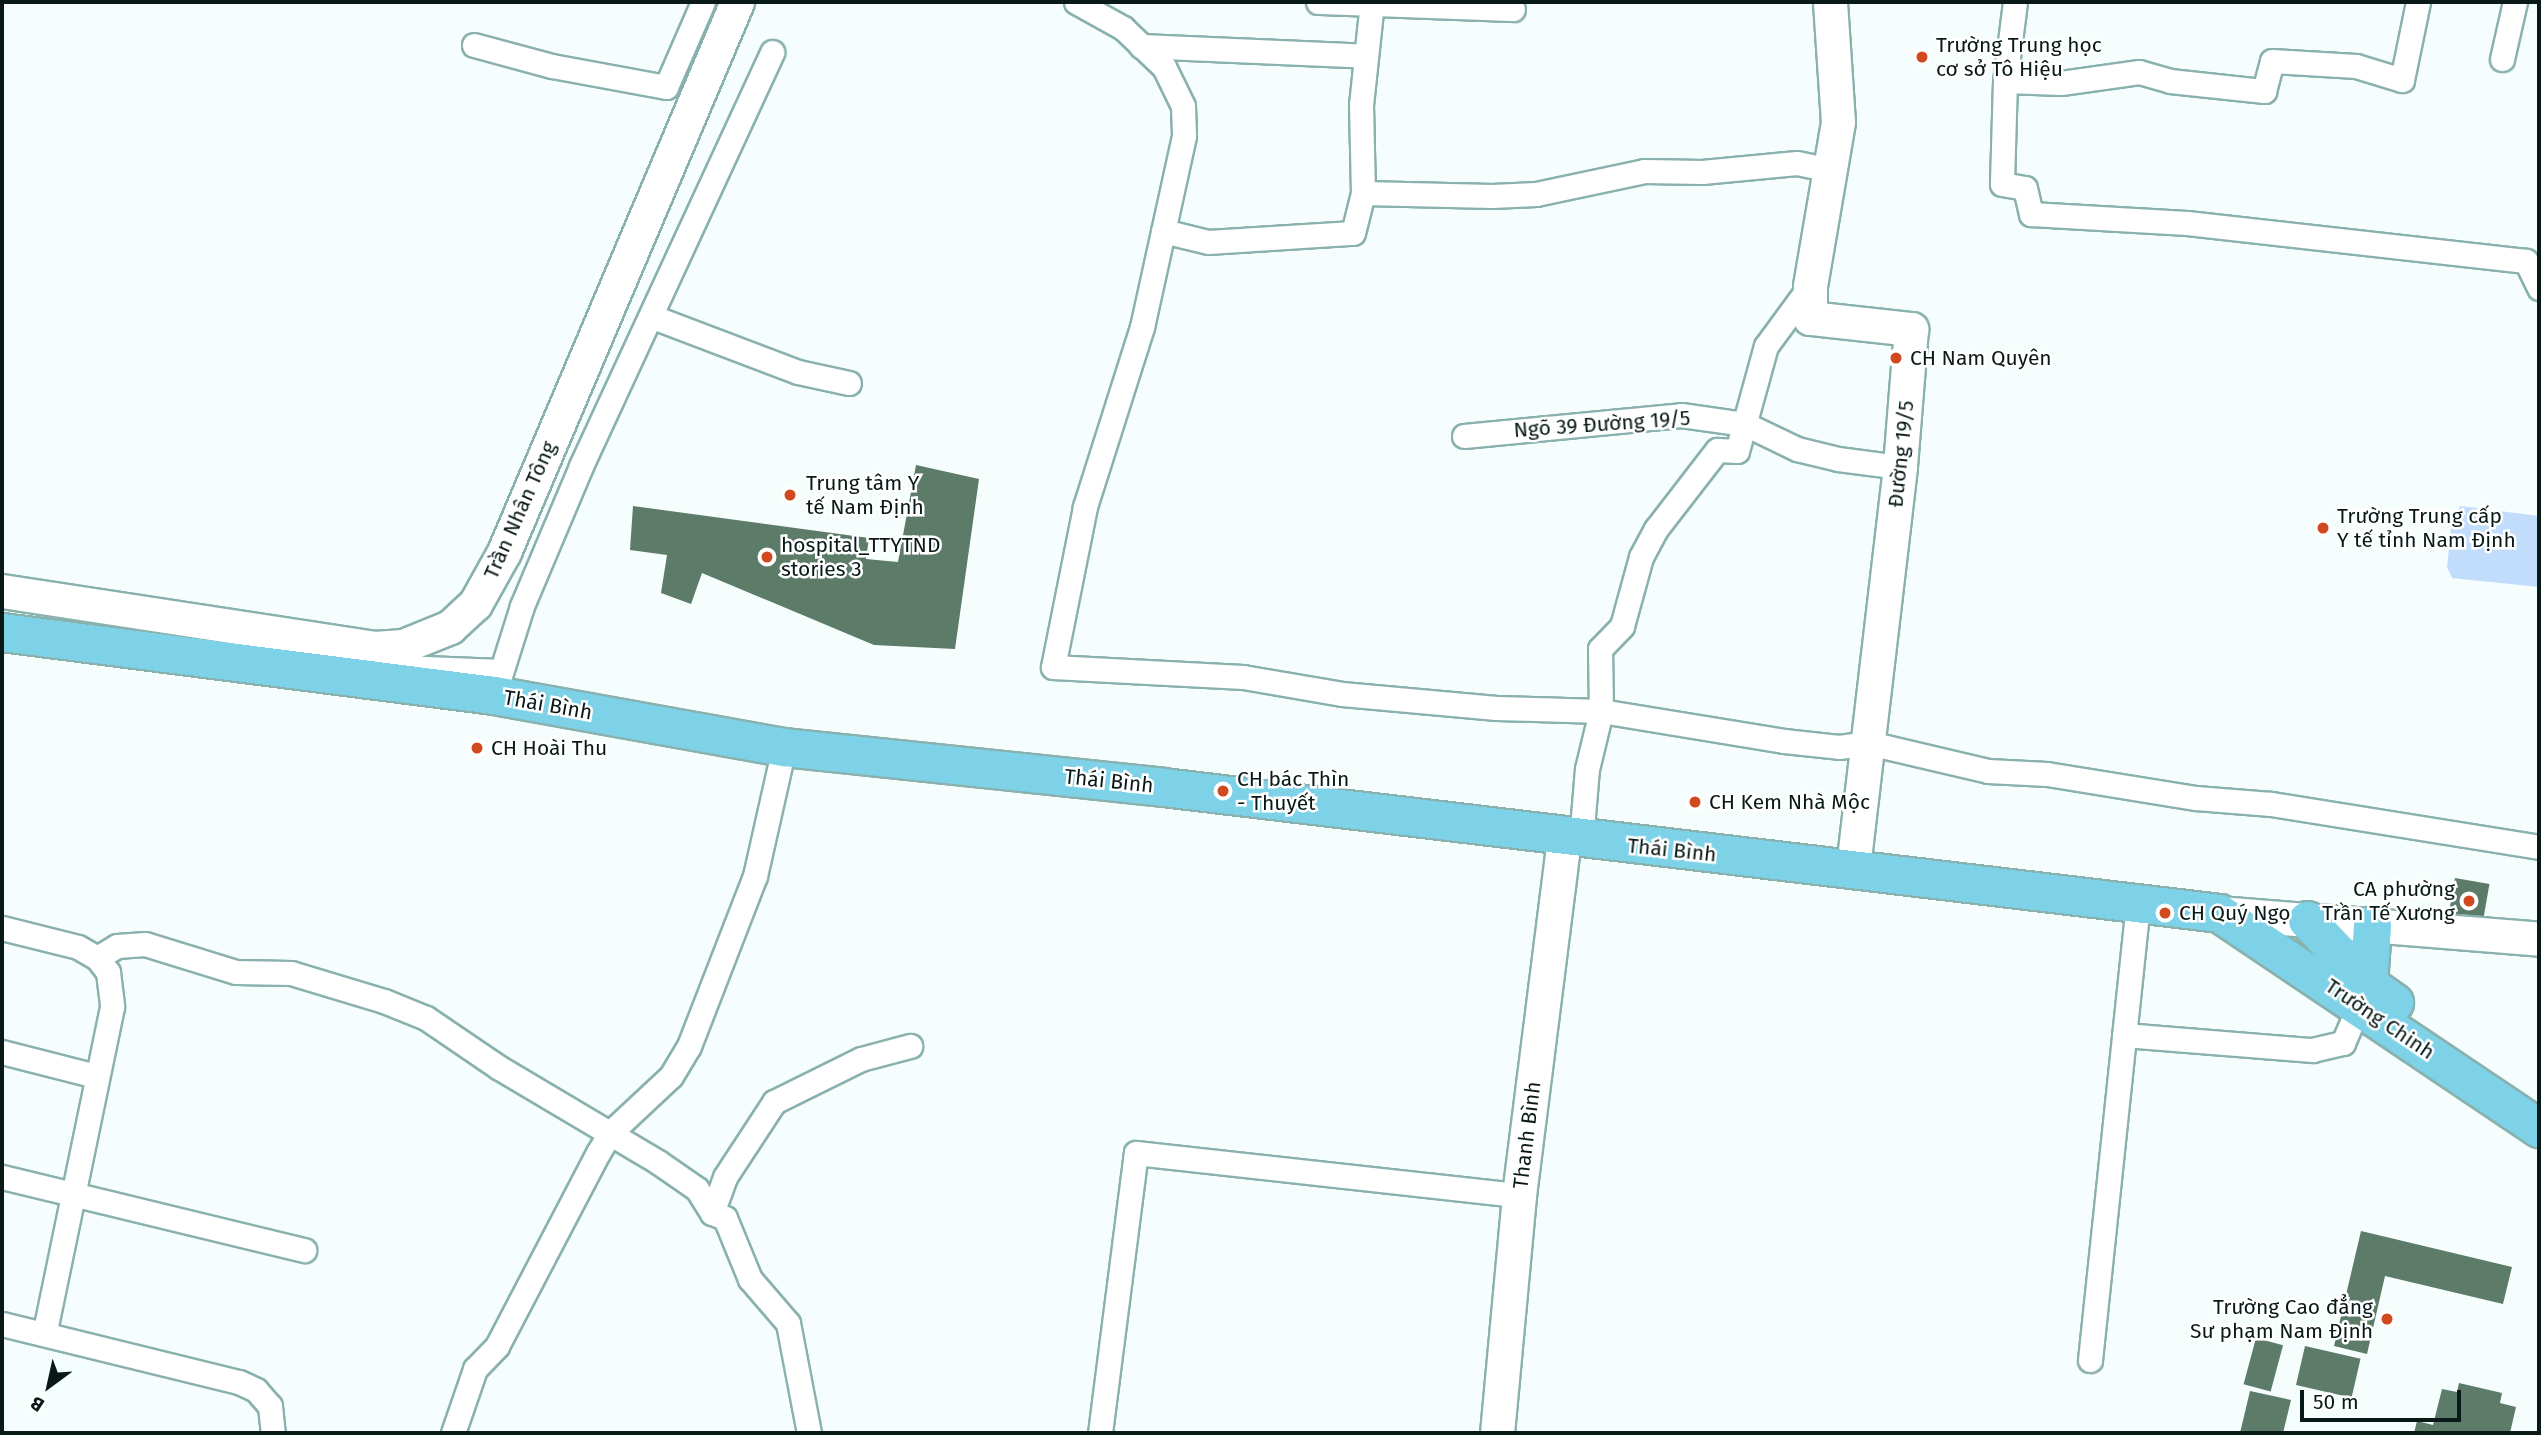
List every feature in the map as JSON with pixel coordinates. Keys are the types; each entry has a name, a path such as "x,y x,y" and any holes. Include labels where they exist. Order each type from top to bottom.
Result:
{"main road":[{"name":"Thái Bình","path":"2,632 497,683 784,747 1163,787 2219,913"},
{"name":"Trường Chinh","path":"2219,913 2364,994 2539,1101"},
{"name":"Trường Chinh","path":"2307,920 2364,994 2539,1128"},
{"name":"Trường Chinh","path":"2364,994 2372,925"}],"street":[{"path":"474,44 552,66 666,87 703,2"},
{"name":"Trần Nhân Tông","path":"2,591 374,648 427,639 450,627 488,584 737,2"},
{"path":"1076,2 1122,28 1164,67 1183,106 1179,171 1142,327 1085,507 1053,667 1243,677 1342,694 1496,708 1601,711 1784,741 1839,747 1869,743 1988,771 2047,774 2171,795 2271,804 2539,847"},
{"path":"1318,2 1513,9"},
{"name":"Đường 19/5","path":"1830,2 1838,122 1811,286 1810,318 1911,330 1900,467 1853,869"},
{"path":"2015,2 2004,80 2001,184 2025,188 2031,214 2187,223 2526,261 2539,288"},
{"path":"2004,80 2061,83 2139,72 2170,81 2264,91 2272,61 2356,66 2402,80 2418,2"},
{"path":"2502,59 2515,2"},
{"path":"1163,231 1208,242 1353,233 1363,193 1361,105 1371,4"},
{"path":"1141,46 1366,56"},
{"path":"332,640 362,666 497,683 529,587 581,466 653,317 772,52"},
{"path":"1363,193 1514,195 1644,171 1702,173 1797,163 1829,170"},
{"path":"1573,838 1601,711 1600,649 1622,626 1641,557 1678,499 1717,450 1737,452 1766,346 1811,286"},
{"path":"653,317 798,372 849,383"},
{"name":"Ngõ 39 Đường 19/5","path":"1464,436 1681,415 1745,424 1797,449 1900,467"},
{"path":"453,1433 475,1369 497,1346 610,1133 671,1076 689,1046 755,876 784,747"},
{"name":"Thanh Bình","path":"1497,1433 1519,1195 1573,838"},
{"path":"2090,1360 2138,902"},
{"path":"2219,913 2539,939"},
{"path":"2,928 78,947 97,958 108,972 112,1007 69,1194 44,1334"},
{"path":"97,958 117,946 145,944 236,972 291,974 384,1000 426,1018 498,1067 610,1133 697,1189 712,1213 724,1219 750,1279 788,1323 808,1433"},
{"path":"2124,1035 2312,1050 2343,1043 2364,994"},
{"path":"712,1213 725,1177 774,1102 860,1059 910,1046"},
{"path":"2,1052 96,1076"},
{"path":"1100,1433 1136,1153 1519,1195"},
{"path":"2,1177 304,1250"},
{"path":"2,1324 239,1382 256,1390 270,1406 273,1433"}],"water":[{"path":"2460,506 2539,516 2539,587 2452,578 2447,567 2451,528"}],"building":[{"name":"hospital_TTYTND stories 3","path":"916,465 979,479 955,649 874,645 702,573 691,604 661,593 667,555 630,550 633,506 869,538 866,559 898,562"},
{"name":"CA phường Trần Tế Xương","path":"2455,878 2489,884 2483,923 2448,917"},
{"path":"2361,1231 2512,1267 2503,1304 2385,1276 2367,1354 2334,1346"},
{"path":"2256,1338 2283,1345 2271,1392 2244,1384"},
{"path":"2305,1346 2361,1359 2352,1398 2296,1385"},
{"path":"2459,1383 2502,1393 2500,1403 2516,1407 2510,1433 2414,1433 2417,1421 2433,1425 2442,1389 2457,1392"},
{"path":"2250,1391 2291,1400 2283,1433 2240,1433"}],"place":[{"name":"Trường Trung học cơ sở Tô Hiệu","path":"1922,57"},
{"name":"CH Nam Quyên","path":"1896,358"},
{"name":"Trung tâm Y tế Nam Định","path":"790,495"},
{"name":"Trường Trung cấp Y tế tỉnh Nam Định","path":"2323,528"},
{"name":"hospital_TTYTND stories 3","path":"767,557"},
{"name":"CH Hoài Thu","path":"477,748"},
{"name":"CH bác Thìn - Thuyết","path":"1223,791"},
{"name":"CH Kem Nhà Mộc","path":"1695,802"},
{"name":"CA phường Trần Tế Xương","path":"2469,901"},
{"name":"CH Quý Ngọ","path":"2165,913"},
{"name":"Trường Cao đẳng Sư phạm Nam Định","path":"2387,1319"}]}
